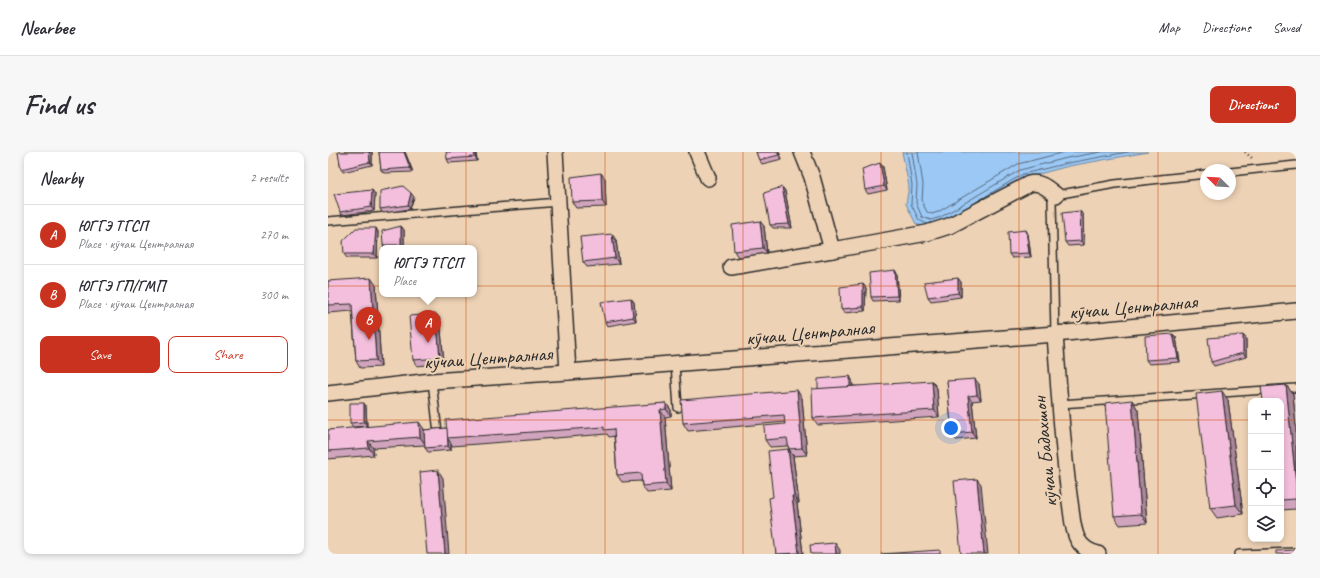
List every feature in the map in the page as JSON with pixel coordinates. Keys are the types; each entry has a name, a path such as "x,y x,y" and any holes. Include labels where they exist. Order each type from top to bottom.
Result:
{"street":[{"path":"555,152 568,372"},
{"path":"697,152 708,178"},
{"path":"802,152 812,177 832,250"},
{"path":"730,267 927,233 949,226 1033,183 1045,186 1056,195"},
{"name":"кӯчаи Централная","path":"328,393 432,381 675,364 1055,334 1296,311"},
{"name":"кӯчаи Бадахшон","path":"1055,334 1068,491 1074,530 1078,541 1085,549 1098,554"}],"lane":[{"path":"1236,171 1296,165"},
{"path":"1055,334 1052,201 1056,195 1115,184 1200,175"},
{"path":"328,221 559,202"},
{"path":"675,364 678,408"},
{"path":"432,381 438,433"},
{"path":"1060,404 1296,388"},
{"path":"1238,554 1296,552"}],"water":[{"path":"902,152 1148,152 1069,166 1024,178 931,230 916,224 906,204 909,186"}],"building":[{"path":"338,152 369,152 370,162 341,169"},
{"path":"379,152 404,152 410,168 381,170"},
{"path":"446,152 474,152 475,157 447,159"},
{"path":"756,152 778,152 779,155 759,160"},
{"path":"880,163 884,186 865,190 862,169"},
{"path":"601,173 602,201 572,202 571,177"},
{"path":"403,186 411,193 408,205 380,209 380,191"},
{"path":"782,187 789,224 770,225 764,193"},
{"path":"372,190 371,207 340,212 334,194"},
{"path":"1080,211 1081,241 1065,242 1062,213"},
{"path":"760,221 763,248 734,251 732,225"},
{"path":"401,226 401,245 383,245 382,231"},
{"path":"356,228 376,228 374,254 344,254 343,241"},
{"path":"1026,230 1029,253 1009,254 1008,232"},
{"path":"612,234 615,258 583,262 580,237"},
{"path":"895,270 897,296 871,297 869,273"},
{"path":"371,278 376,360 356,361 352,304 328,305 328,281"},
{"path":"958,278 958,293 928,297 924,282"},
{"path":"863,284 863,307 841,309 840,287"},
{"path":"631,298 633,317 605,322 601,302"},
{"path":"436,314 440,358 413,360 409,316"},
{"path":"1173,334 1178,358 1146,360 1145,336"},
{"path":"1243,335 1243,353 1211,362 1208,338"},
{"path":"850,376 850,387 818,389 818,379"},
{"path":"975,379 977,395 968,396 972,432 952,434 947,381"},
{"path":"932,381 934,410 813,418 812,389"},
{"path":"1286,385 1296,484 1296,499 1284,500 1284,398 1263,398 1261,387"},
{"path":"797,390 802,448 789,449 787,438 765,440 764,426 785,424 784,415 683,423 681,400"},
{"path":"1222,391 1236,505 1210,508 1196,394"},
{"path":"1132,400 1141,514 1114,516 1105,403"},
{"path":"350,403 364,403 364,422 350,423"},
{"path":"666,403 666,409 660,410 666,484 642,486 641,473 617,475 614,429 604,430 604,427 447,438 446,420"},
{"path":"419,422 420,437 368,441 369,448 328,451 328,430"},
{"path":"447,428 448,446 425,448 424,430"},
{"path":"788,449 799,553 776,554 769,498 773,497 768,451"},
{"path":"438,470 445,554 427,554 420,472"},
{"path":"977,479 984,554 961,554 954,481"},
{"path":"835,543 836,554 811,554 810,545"},
{"path":"940,550 940,554 881,554"},
{"path":"1296,550 1296,554 1276,554 1276,551"}],"place":[{"name":"ЮГГЭ ГП/ГМП","path":"369,340"},
{"name":"ЮГГЭ ТГСП","path":"428,343"}]}
